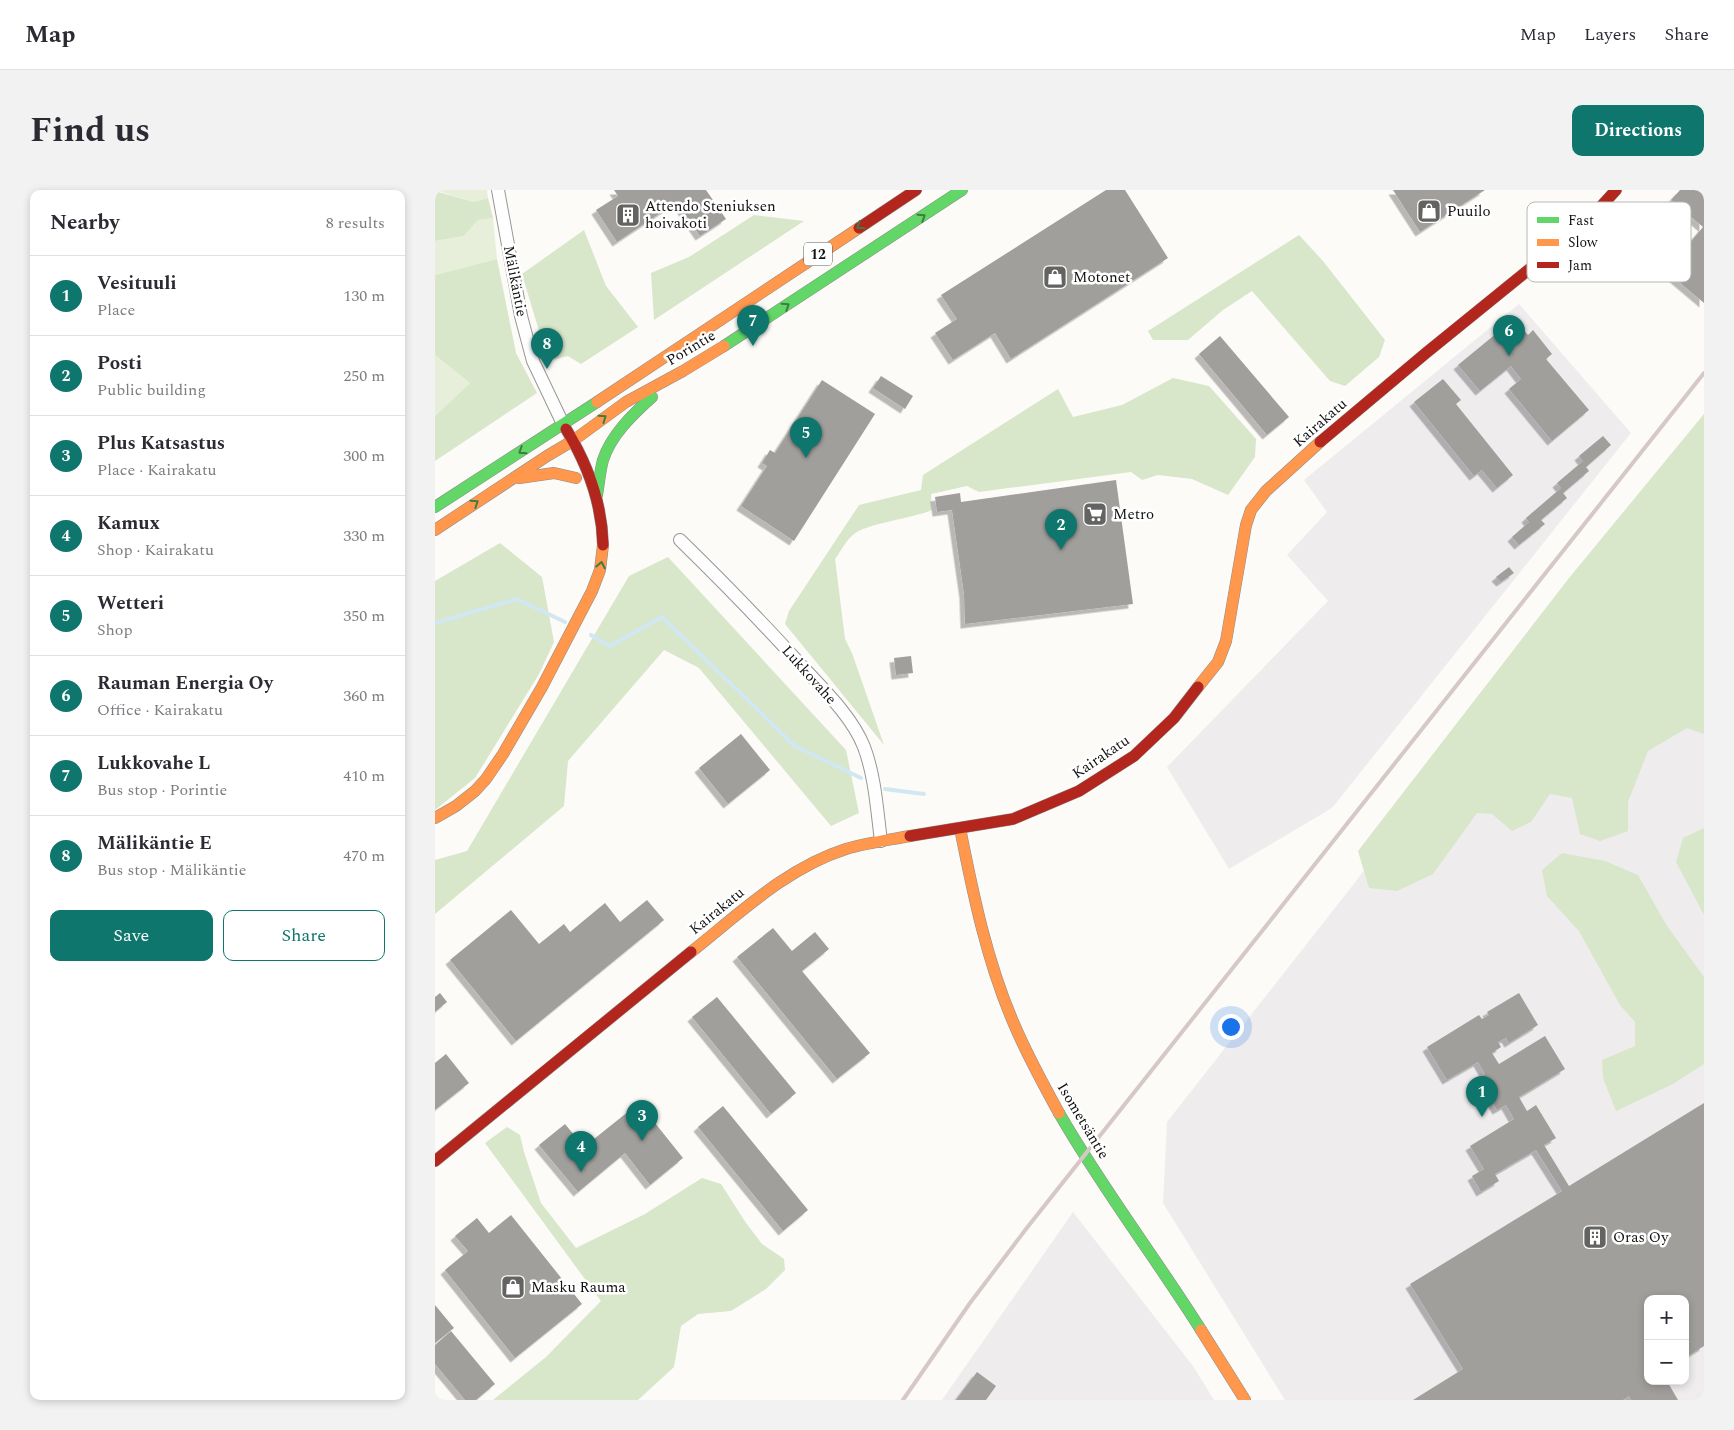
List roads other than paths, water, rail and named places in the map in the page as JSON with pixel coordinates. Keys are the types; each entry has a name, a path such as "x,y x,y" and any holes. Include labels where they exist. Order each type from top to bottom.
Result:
{"main road":[{"name":"Porintie","path":"435,507 915,190"},
{"name":"Porintie","path":"435,530 510,480 567,455 574,440 626,402 683,371 743,334 962,190"},
{"name":"Kairakatu","path":"1605,202 1616,190"},
{"name":"Kairakatu","path":"435,1161 772,887 809,865 846,849 881,841 1013,819 1079,791 1134,756 1174,718 1218,662 1226,641 1246,525 1251,510 1266,491 1326,438 1527,271"},
{"path":"597,495 604,457 611,443 639,408 683,371"},
{"path":"435,818 465,799 484,781 496,766 548,679 582,609 597,583 603,562 603,532 597,495 574,440 563,424"},
{"path":"510,480 552,472 563,473 577,482 567,455 563,424"},
{"path":"582,609 591,554"},
{"name":"Isometsäntie","path":"960,828 971,888 983,934 1005,1000 1048,1094 1084,1155 1160,1267 1245,1400"}],"street":[{"name":"Mälikäntie","path":"498,190 521,316 533,361 563,424"},
{"name":"Lukkovahe","path":"680,540 716,574 846,716 864,746 873,781 881,841"}],"waterway":[{"path":"435,623 517,599 565,622"},
{"path":"591,635 610,646 662,617 795,746 861,778"},
{"path":"885,789 924,794"}],"railway":[{"path":"903,1400 970,1303 1026,1229 1704,373"}],"place":[{"name":"Puuilo","path":"1429,211"},
{"name":"Attendo Steniuksen hoivakoti","path":"628,215"},
{"name":"Motonet","path":"1055,277"},
{"name":"Lukkovahe L","path":"753,346"},
{"name":"Rauman Energia Oy","path":"1509,356"},
{"name":"Mälikäntie E","path":"547,369"},
{"name":"Wetteri","path":"806,458"},
{"name":"Metro","path":"1095,514"},
{"name":"Posti","path":"1061,550"},
{"name":"Vesituuli","path":"1482,1117"},
{"name":"Plus Katsastus","path":"642,1141"},
{"name":"Kamux","path":"581,1172"},
{"name":"Oras Oy","path":"1595,1237"},
{"name":"Masku Rauma","path":"513,1287"}]}
